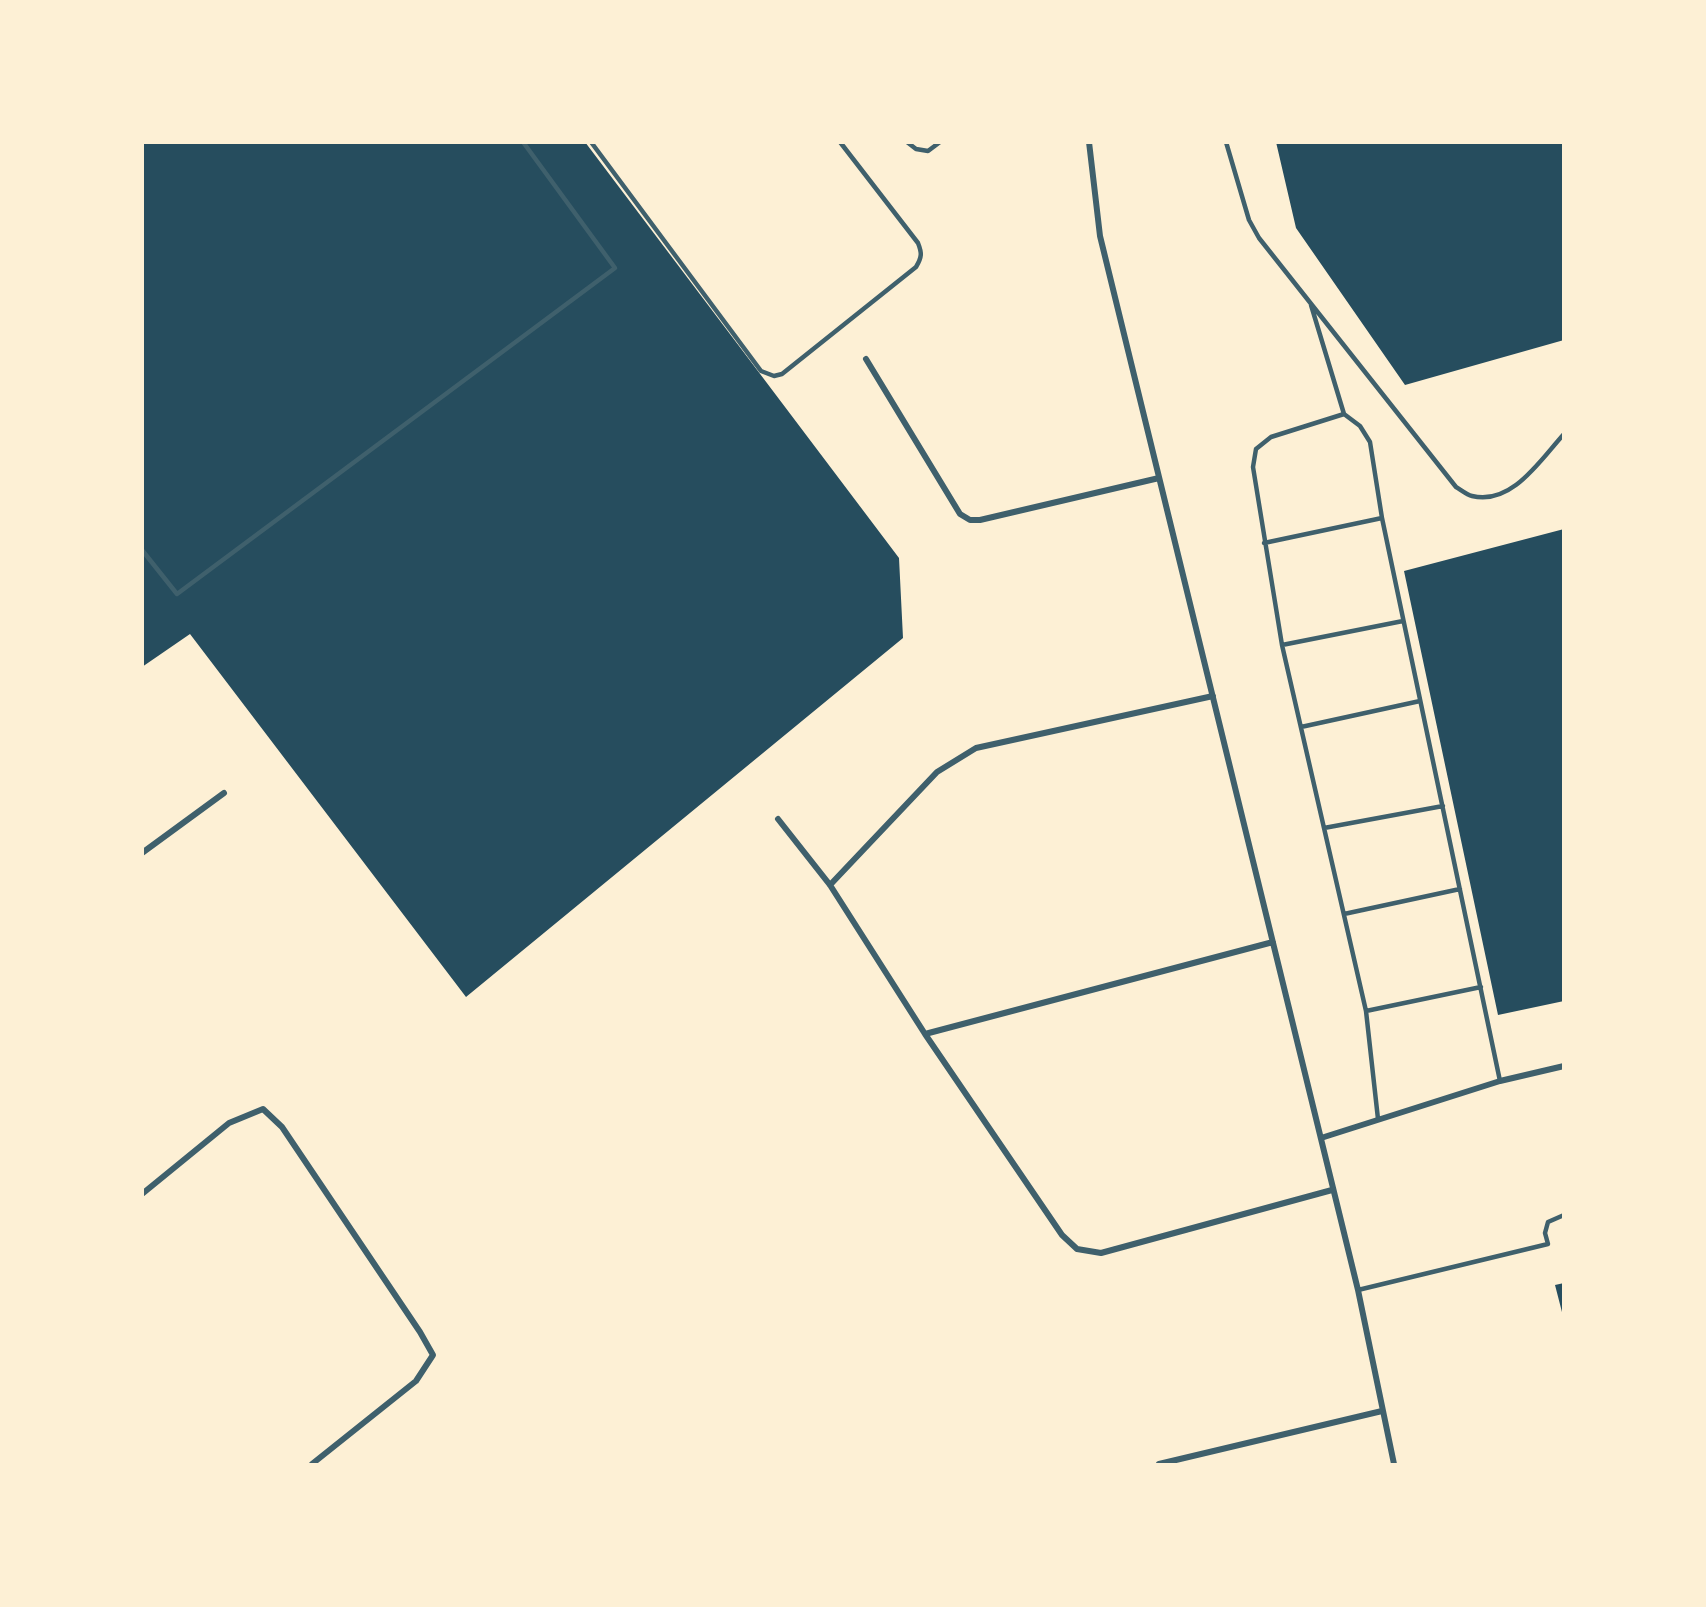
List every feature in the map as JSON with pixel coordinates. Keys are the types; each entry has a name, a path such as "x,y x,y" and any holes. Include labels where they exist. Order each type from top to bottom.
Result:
{"street":[{"path":"1089,142 1100,236 1358,1290 1394,1464"},
{"path":"867,359 960,514 970,520 980,520 1160,478"},
{"path":"830,885 937,772 976,748 1213,696"},
{"path":"142,853 224,793"},
{"path":"778,819 830,885 925,1034 1062,1235 1077,1249 1101,1253 1332,1190"},
{"path":"925,1034 1273,942"},
{"path":"1321,1138 1500,1081 1563,1066"},
{"path":"142,1194 229,1123 263,1109 282,1126 433,1355 416,1381 312,1464"},
{"path":"1159,1464 1382,1411"}],"lane":[{"path":"142,550 177,594 615,268 523,142"},
{"path":"591,142 761,370 774,376 782,374 916,267 922,254 918,243 840,142"},
{"path":"907,142 916,149 928,151 940,142"},
{"path":"1226,142 1249,220 1259,238 1456,487 1472,496 1498,496 1520,483 1563,434"},
{"path":"1311,305 1344,414 1360,426 1370,442 1382,519 1500,1081"},
{"path":"1344,414 1271,436 1256,449 1253,467 1282,645 1366,1011 1378,1119"},
{"path":"1264,543 1382,519"},
{"path":"1282,645 1403,621"},
{"path":"1301,727 1420,701"},
{"path":"1324,828 1443,806"},
{"path":"1344,914 1460,889"},
{"path":"1366,1011 1480,987"},
{"path":"1358,1290 1548,1244 1545,1227 1552,1218 1563,1215"}],"building":[{"path":"142,142 585,142 899,558 903,638 466,997 190,634 142,667"},
{"path":"1276,142 1564,142 1564,340 1405,385 1296,228"},
{"path":"1564,529 1564,1001 1498,1015 1404,571"},
{"path":"1564,1283 1564,1316 1563,1316 1555,1285"}]}
